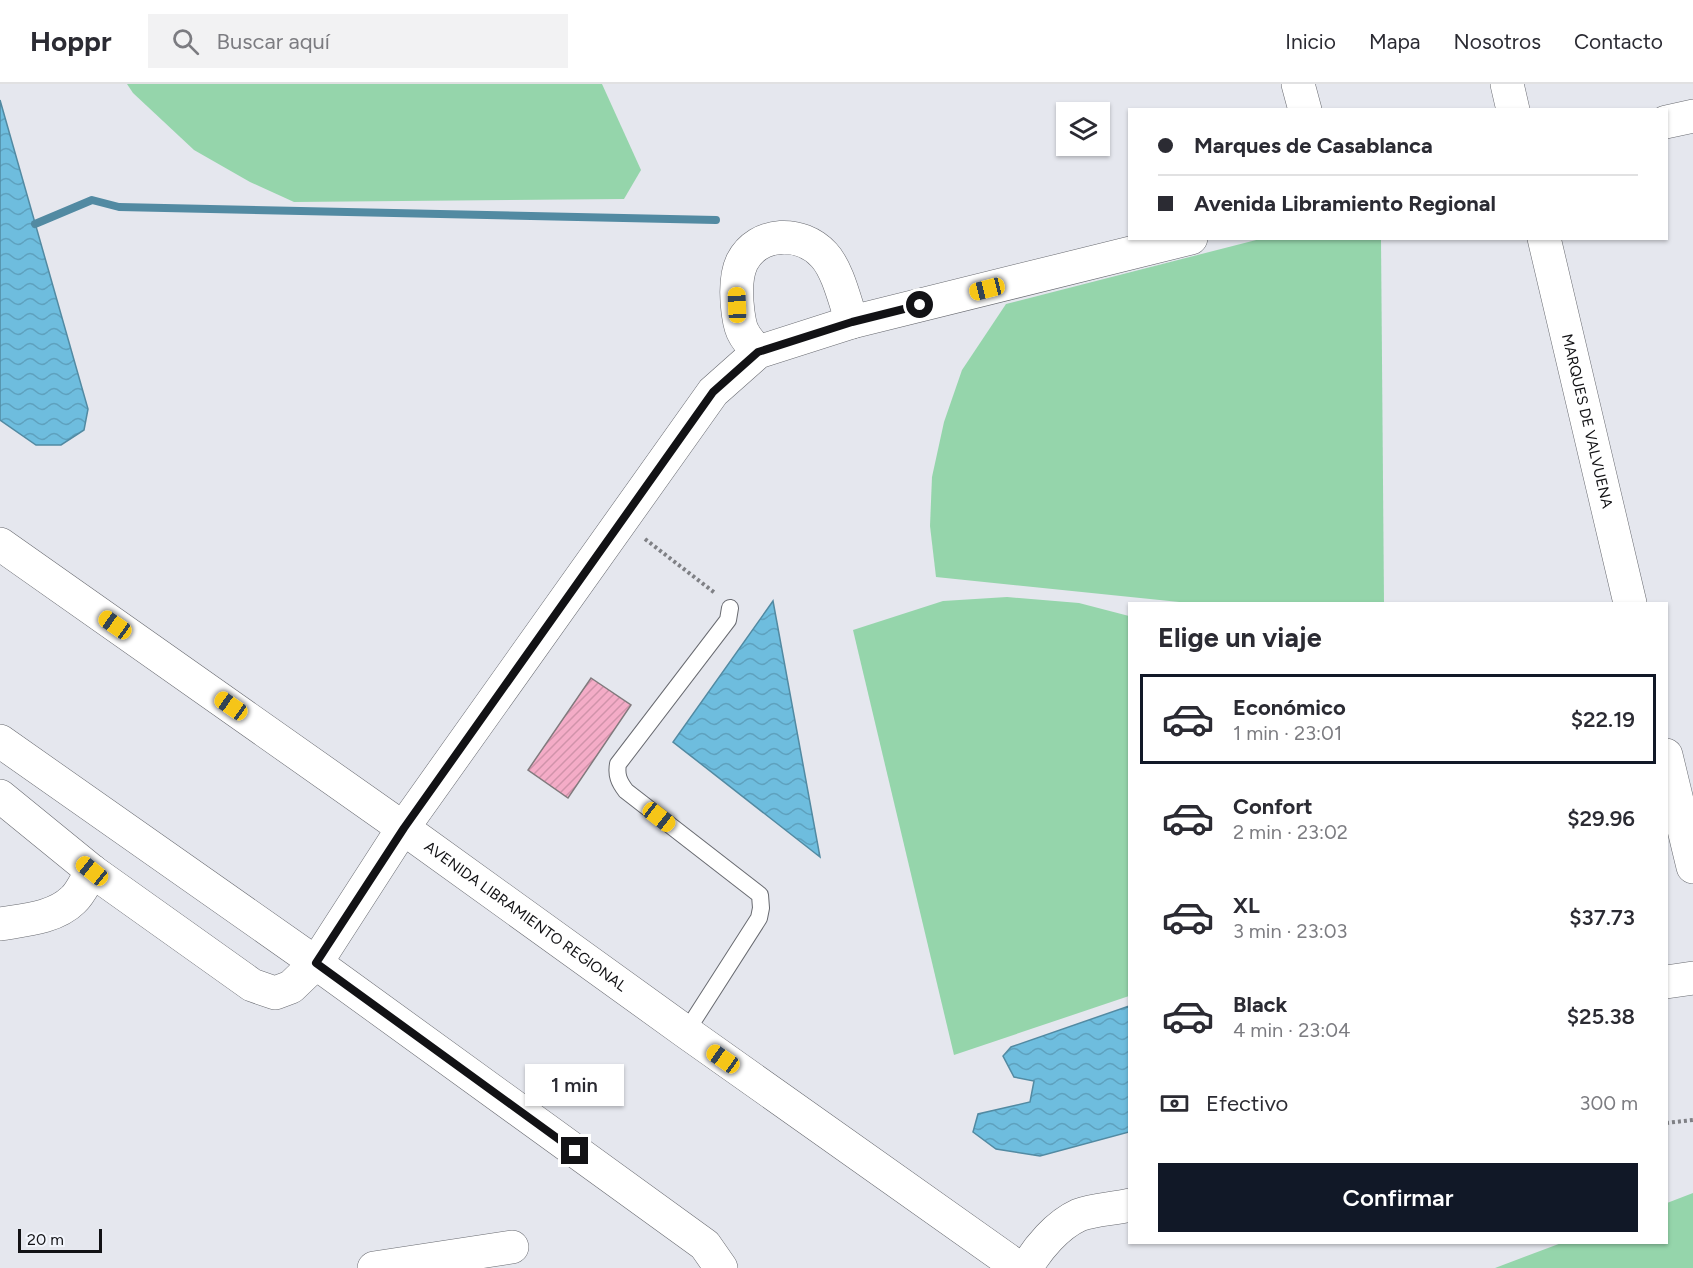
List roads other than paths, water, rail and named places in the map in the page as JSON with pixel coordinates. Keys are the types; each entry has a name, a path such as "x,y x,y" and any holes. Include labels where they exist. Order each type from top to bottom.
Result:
{"street":[{"path":"1298,84 1304,108"},
{"path":"1507,84 1513,108"},
{"path":"1668,122 1693,116"},
{"path":"758,352 743,333 741,326 737,305 737,277 743,261 753,249 767,240 783,237 799,238 814,245 826,256 839,283 852,322"},
{"path":"0,796 92,871 252,985 275,993 291,987 316,963 404,828 713,392 758,352 852,322 1183,240"},
{"name":"MARQUES DE VALVUENA","path":"1544,240 1630,602"},
{"name":"AVENIDA LIBRAMIENTO REGIONAL","path":"0,544 404,828 686,1032 1019,1268"},
{"path":"0,741 316,963 708,1260"},
{"path":"1668,763 1693,867"},
{"path":"0,924 35,918 59,909 74,900 92,871"},
{"path":"1668,982 1693,978"},
{"path":"1026,1268 1038,1250 1058,1229 1079,1215 1128,1206"},
{"path":"374,1268 512,1247"}],"lane":[{"path":"686,1032 759,918 760,894 626,790 619,782 616,772 618,764 728,620 730,608"}],"water":[{"path":"0,100 88,409 84,430 61,445 36,445 0,420"},
{"path":"773,601 820,857 673,742"},
{"path":"1128,1006 1128,1132 1040,1156 996,1149 973,1132 978,1114 1030,1102 1034,1081 1014,1077 1003,1056 1011,1047"}],"waterway":[{"path":"35,224 92,200 119,207 716,220"}]}
